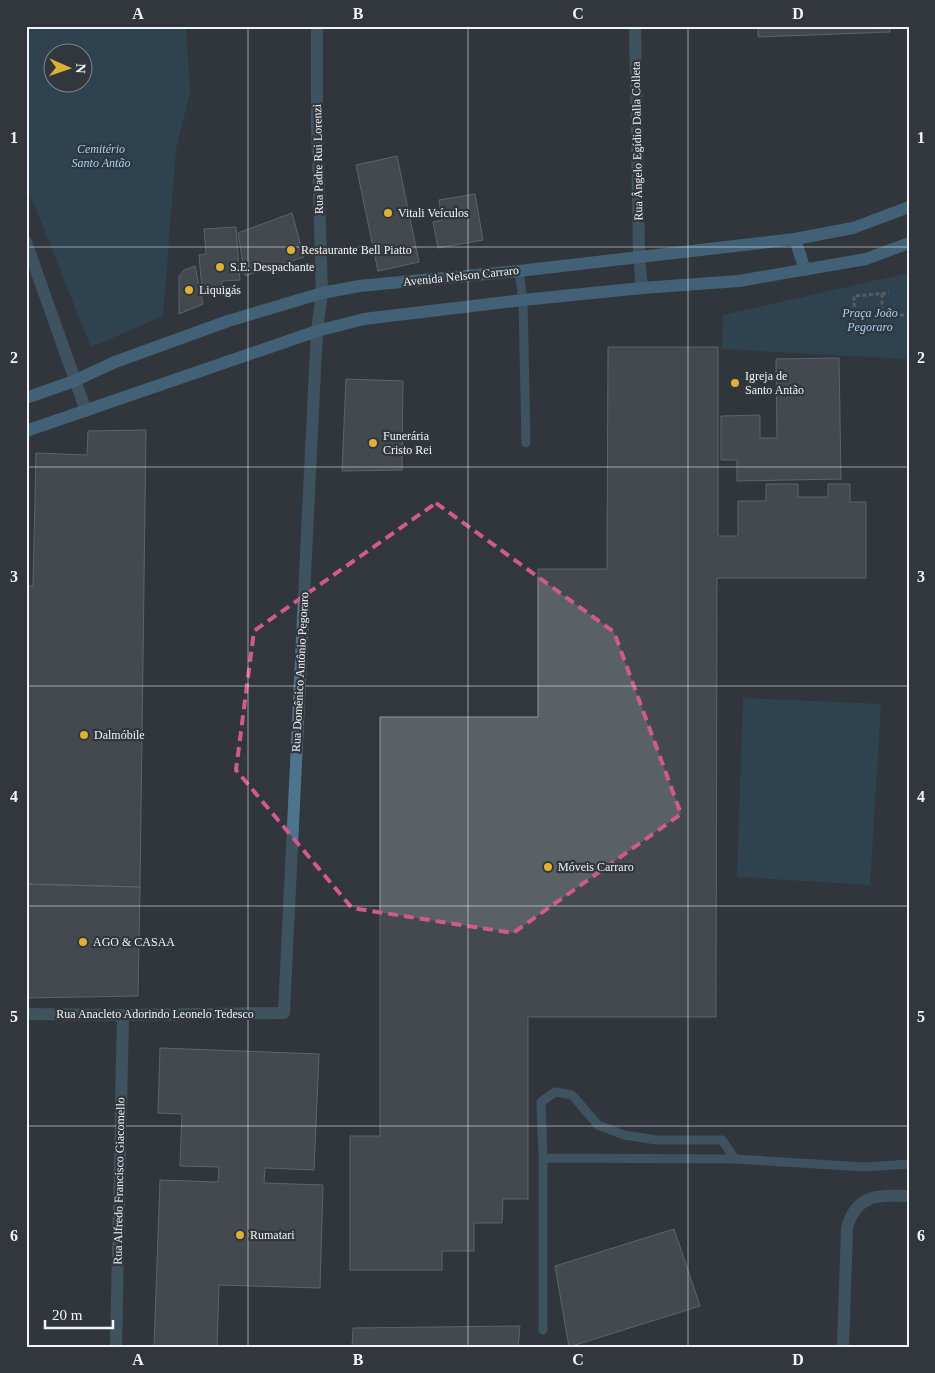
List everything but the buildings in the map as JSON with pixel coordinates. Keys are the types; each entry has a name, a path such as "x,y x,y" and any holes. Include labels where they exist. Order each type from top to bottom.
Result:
{"main road":[{"name":"Avenida Nelson Carraro","path":"26,398 74,381 115,362 228,321 322,293 359,286 519,271 795,239 853,228 909,207"},
{"path":"795,239 805,270"},
{"path":"26,431 86,411 128,394 318,331 364,319 642,288 739,282 866,258 909,243"}],"street":[{"name":"Rua Padre Rui Lorenzi","path":"317,26 317,126 322,293 318,331"},
{"name":"Rua Ângelo Egídio Dalla Colleta","path":"635,26 639,256 642,288"},
{"path":"26,242 86,411"},
{"name":"Rua Domênico Antônio Pegoraro","path":"284,1013 318,331"},
{"name":"Rua Anacleto Adorindo Leonelo Tedesco","path":"26,1014 284,1013"},
{"name":"Rua Alfredo Francisco Giacomello","path":"116,1347 123,1015"},
{"path":"843,1347 847,1228 851,1214 860,1205 872,1198 909,1196"}],"lane":[{"path":"519,271 523,300 526,443"},
{"path":"544,1330 543,1158 540,1102 555,1092 572,1096 598,1125 624,1135 656,1140 722,1140 735,1159"},
{"path":"543,1158 735,1159 865,1167 909,1164"}],"path":[{"path":"855,333 854,296 890,293"},
{"path":"882,294 882,315 909,315"}],"highlighted area":[{"path":"436,503 614,632 681,814 513,933 352,908 236,770 254,631"}],"green space":[{"name":"Cemitério Santo Antão","path":"26,26 186,26 190,93 176,149 163,316 91,347 36,209 26,190"},
{"name":"Praça João Pegoraro","path":"908,273 908,359 722,349 723,315"},
{"path":"743,698 881,704 870,885 737,877"}],"place":[{"name":"Vitali Veículos","path":"388,213"},
{"name":"Restaurante Bell Piatto","path":"291,250"},
{"name":"S.E. Despachante","path":"220,267"},
{"name":"Liquigás","path":"189,290"},
{"name":"Igreja de Santo Antão","path":"735,383"},
{"name":"Funerária Cristo Rei","path":"373,443"},
{"name":"Dalmóbile","path":"84,735"},
{"name":"Móveis Carraro","path":"548,867"},
{"name":"AGO & CASAA","path":"83,942"},
{"name":"Rumatari","path":"240,1235"}]}
